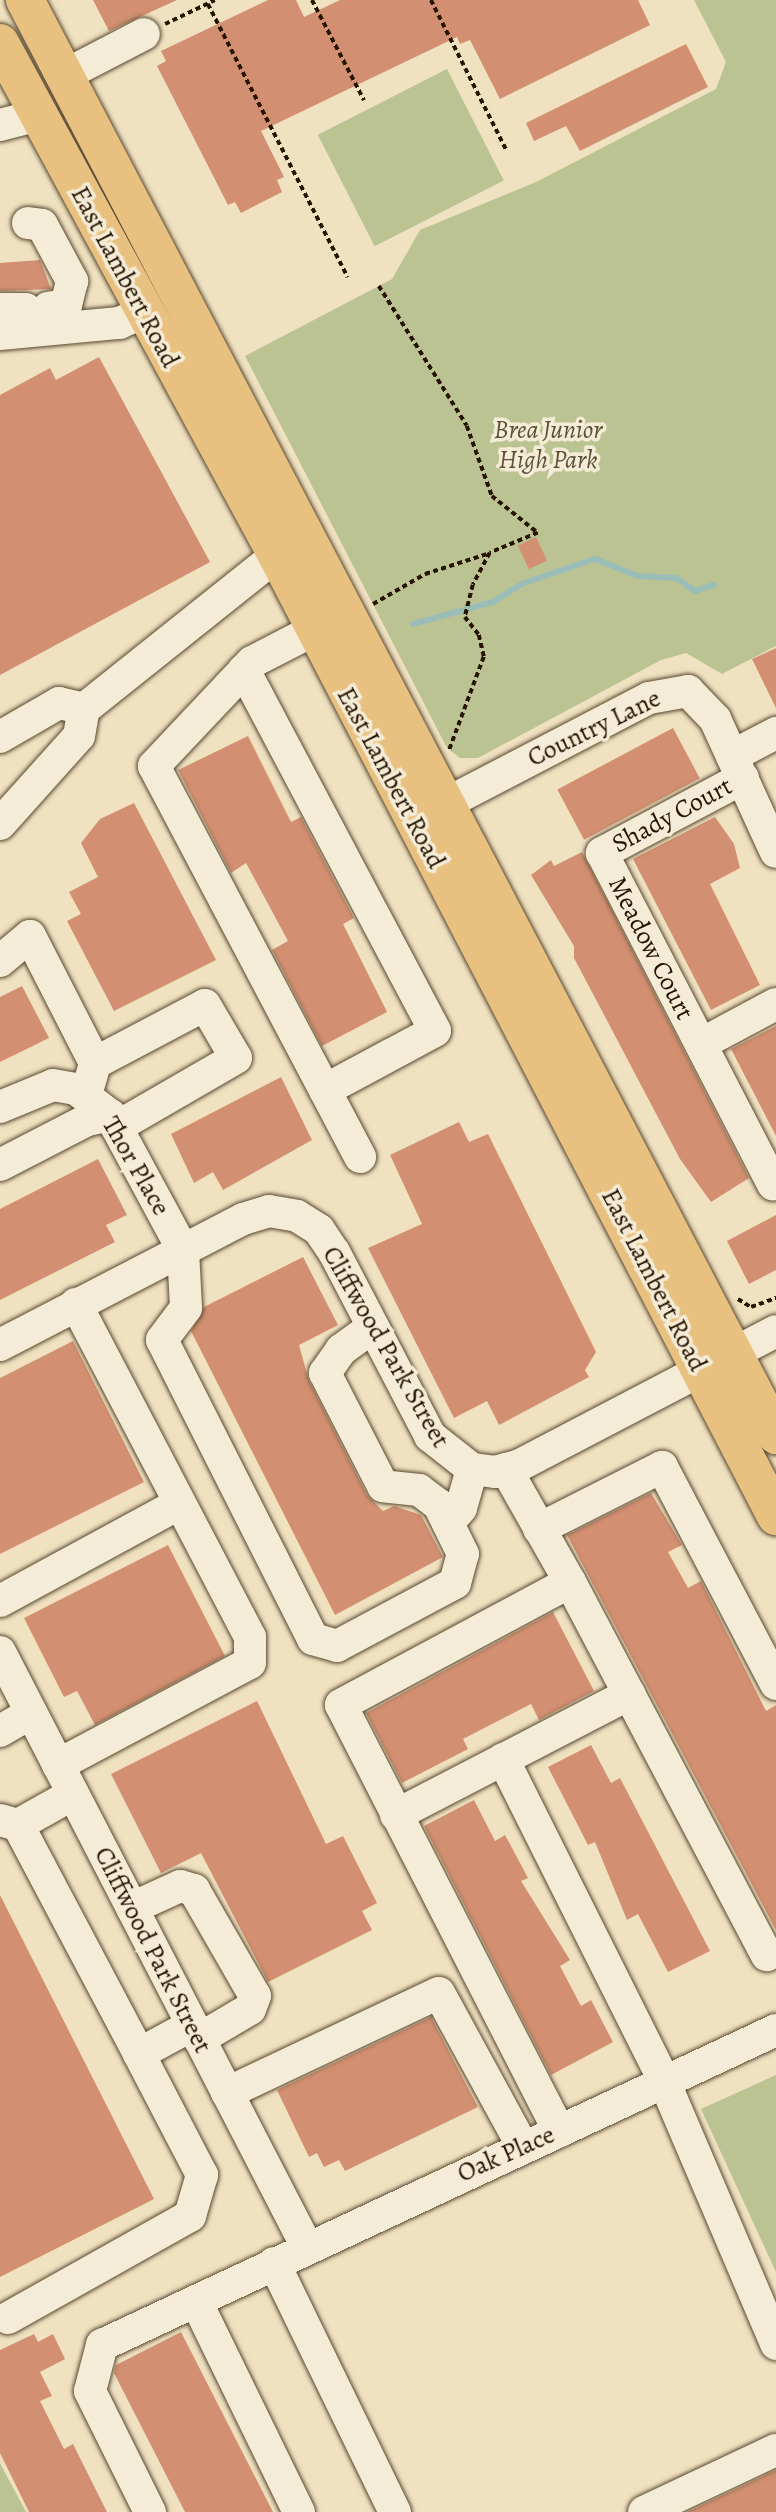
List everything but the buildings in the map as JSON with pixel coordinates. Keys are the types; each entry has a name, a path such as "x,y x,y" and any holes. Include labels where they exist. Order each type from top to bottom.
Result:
{"main road":[{"name":"East Lambert Road","path":"24,0 449,802 776,1435"},
{"name":"East Lambert Road","path":"0,43 142,313 277,555 776,1516"},
{"path":"277,555 309,537"}],"street":[{"path":"63,76 144,34"},
{"path":"0,125 39,115"},
{"path":"25,308 66,305 72,281 42,225 28,223"},
{"path":"0,334 119,323 142,313"},
{"path":"0,824 79,736 84,709 277,555"},
{"path":"314,630 244,670 154,765 360,1157"},
{"path":"244,670 435,1031 325,1090"},
{"name":"Country Lane","path":"413,821 667,690 688,691 702,702 737,767 776,852"},
{"path":"0,737 59,703 84,709"},
{"name":"Shady Court","path":"602,853 737,767 776,733"},
{"name":"Meadow Court","path":"602,853 773,1185"},
{"path":"0,961 30,936 95,1063 105,1112"},
{"name":"Meadow Court","path":"701,1044 776,1004"},
{"path":"0,1165 105,1112 236,1058 205,1005 95,1063"},
{"name":"Thor Place","path":"0,1107 53,1085 105,1112 183,1250"},
{"name":"Cliffwood Park Street","path":"0,1345 243,1219 269,1211 298,1216 334,1252 430,1436 472,1469 506,1469 776,1331"},
{"path":"183,1250 186,1308 162,1340 313,1640 337,1646 455,1583 463,1554 439,1505 419,1490 383,1486 325,1373 341,1350 373,1327"},
{"path":"58,1765 250,1663 250,1637 76,1304"},
{"path":"539,1529 662,1466 776,1684"},
{"path":"448,1523 461,1508 472,1469"},
{"path":"506,1469 773,1960"},
{"path":"0,1601 179,1504"},
{"path":"559,2131 341,1705 570,1583"},
{"name":"Cliffwood Park Street","path":"0,1652 306,2247"},
{"path":"396,1815 629,1694"},
{"path":"0,1731 32,1713"},
{"path":"503,1759 664,2081 776,2344"},
{"path":"8,2318 190,2216 202,2175 139,2054 9,1822 73,1794"},
{"path":"132,1908 180,1886 194,1890 255,1996 250,2009 139,2054"},
{"path":"227,2093 439,1993 522,2145"},
{"name":"Oak Place","path":"150,2512 90,2391 102,2346 522,2145 559,2131 776,2030"},
{"path":"274,2263 395,2512"},
{"path":"196,2301 299,2512"},
{"path":"644,2512 776,2450"}],"path":[{"path":"144,34 215,0"},
{"path":"312,0 364,100"},
{"path":"430,0 508,151"},
{"path":"208,4 348,277"},
{"path":"371,605 425,575 538,533 492,496 467,426 379,286"},
{"path":"448,753 484,657 479,635 465,617 470,597 490,553"}],"green space":[{"name":"Brea Junior High Park","path":"694,0 776,0 776,646 722,674 686,653 661,660 478,758 460,758 447,748 245,356 392,279 420,230 536,182 716,89 726,62"},
{"path":"447,69 504,180 375,246 318,135"},
{"path":"776,2075 776,2272 701,2109"},
{"path":"0,2463 26,2512 0,2512"}],"waterway":[{"path":"413,624 493,602 524,583 595,559 638,576 676,578 695,591 714,585"}]}
